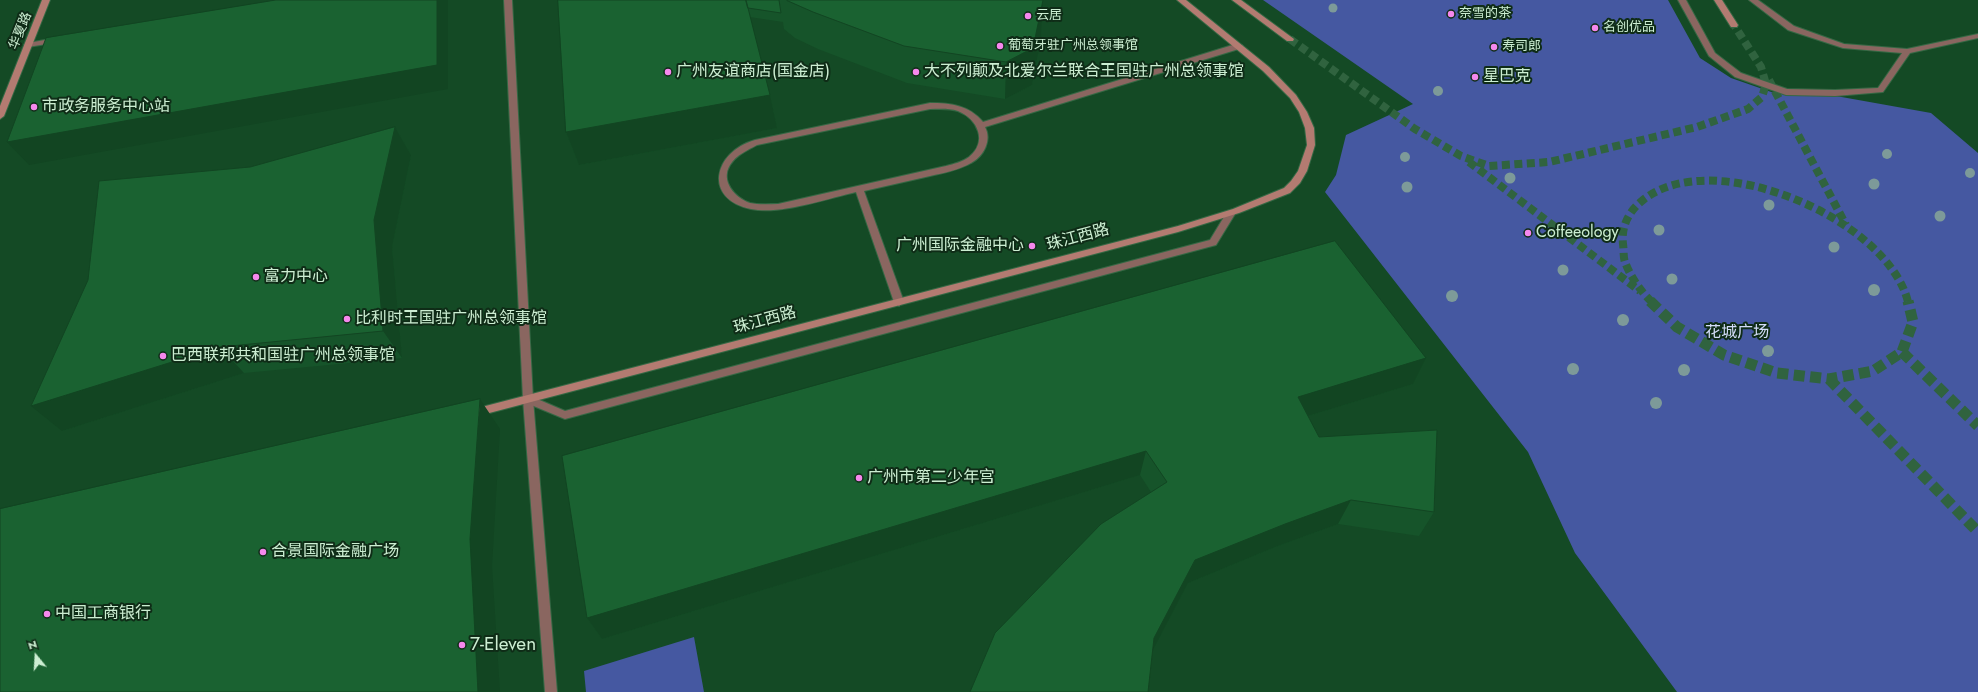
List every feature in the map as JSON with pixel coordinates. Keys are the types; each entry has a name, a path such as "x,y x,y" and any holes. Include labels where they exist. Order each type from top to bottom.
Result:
{"main road":[{"name":"华夏路","path":"0,116 46,0"},
{"name":"珠江西路","path":"464,415 900,302 1230,214 1288,189 1301,176 1309,157 1312,140 1309,122 1289,90 1239,46 1181,0"},
{"path":"1236,0 1290,40"},
{"path":"1718,0 1734,25"}],"street":[{"path":"508,0 528,399 551,692"},
{"path":"1682,0 1712,54 1738,75 1786,92 1835,93 1880,90 1907,51"},
{"path":"1753,0 1791,28 1843,46 1907,51 1978,36"},
{"path":"28,45 64,39"},
{"path":"982,126 1239,46"},
{"path":"930,106 946,106 961,110 973,116 982,126 985,136 982,147 974,157 961,165 778,207 762,208 746,205 734,198 725,190 722,179 724,168 731,158 741,149 755,143 930,106"},
{"path":"859,188 900,302"},
{"path":"528,399 565,415 1213,244 1230,214"}],"green space":[{"name":"花城广场","path":"1263,0 1668,0 1700,58 1731,78 1777,94 1836,96 1931,113 1978,153 1978,692 1677,692 1575,553 1528,452 1325,192 1336,175 1346,135 1413,104"},
{"path":"694,637 704,692 586,692 584,671"}],"building":[{"path":"276,0 437,0 437,65 7,142 46,38"},
{"name":"广州友谊商店(国金店)","path":"558,0 746,0 770,95 566,132"},
{"path":"746,0 779,0 781,13 748,8"},
{"path":"787,0 1043,0 1033,48 1006,62 904,46 813,12"},
{"name":"富力中心","path":"395,127 374,220 383,331 220,347 31,406 88,280 99,181 250,167"},
{"name":"广州市第二少年宫","path":"1335,241 1426,358 1298,397 1319,437 1437,430 1434,512 1351,500 1285,524 1195,560 1154,638 1148,692 970,692 995,633 1101,524 1167,482 1146,451 587,618 562,456"},
{"name":"合景国际金融广场","path":"480,399 470,539 478,692 0,692 0,509"}],"tunnel":[{"path":"1290,39 1415,129 1461,156 1489,166 1549,162 1697,127 1748,109 1762,97 1766,84 1761,67 1734,25"},
{"path":"1769,80 1846,225"},
{"path":"1469,162 1640,291"},
{"path":"1652,302 1636,284 1624,260 1623,231 1627,219 1638,204 1643,200 1674,185 1711,181 1752,186 1794,199 1834,218 1868,243 1894,271 1908,302"},
{"path":"1650,301 1677,327 1724,355 1777,373 1829,379"},
{"path":"1902,352 1913,322 1908,301"},
{"path":"1829,379 1873,371 1902,352"},
{"path":"1902,352 1978,426"},
{"path":"1829,379 1978,532"}],"place":[{"name":"奈雪的茶","path":"1451,14"},
{"name":"云居","path":"1028,16"},
{"name":"名创优品","path":"1595,28"},
{"name":"葡萄牙驻广州总领事馆","path":"1000,46"},
{"name":"寿司郎","path":"1494,47"},
{"name":"广州友谊商店(国金店)","path":"668,72"},
{"name":"大不列颠及北爱尔兰联合王国驻广州总领事馆","path":"916,72"},
{"name":"星巴克","path":"1475,77"},
{"name":"市政务服务中心站","path":"34,107"},
{"name":"Coffeeology","path":"1528,233"},
{"name":"广州国际金融中心","path":"1032,246"},
{"name":"富力中心","path":"256,277"},
{"name":"比利时王国驻广州总领事馆","path":"347,319"},
{"name":"巴西联邦共和国驻广州总领事馆","path":"163,356"},
{"name":"广州市第二少年宫","path":"859,478"},
{"name":"合景国际金融广场","path":"263,552"},
{"name":"中国工商银行","path":"47,614"},
{"name":"7-Eleven","path":"462,645"}]}
